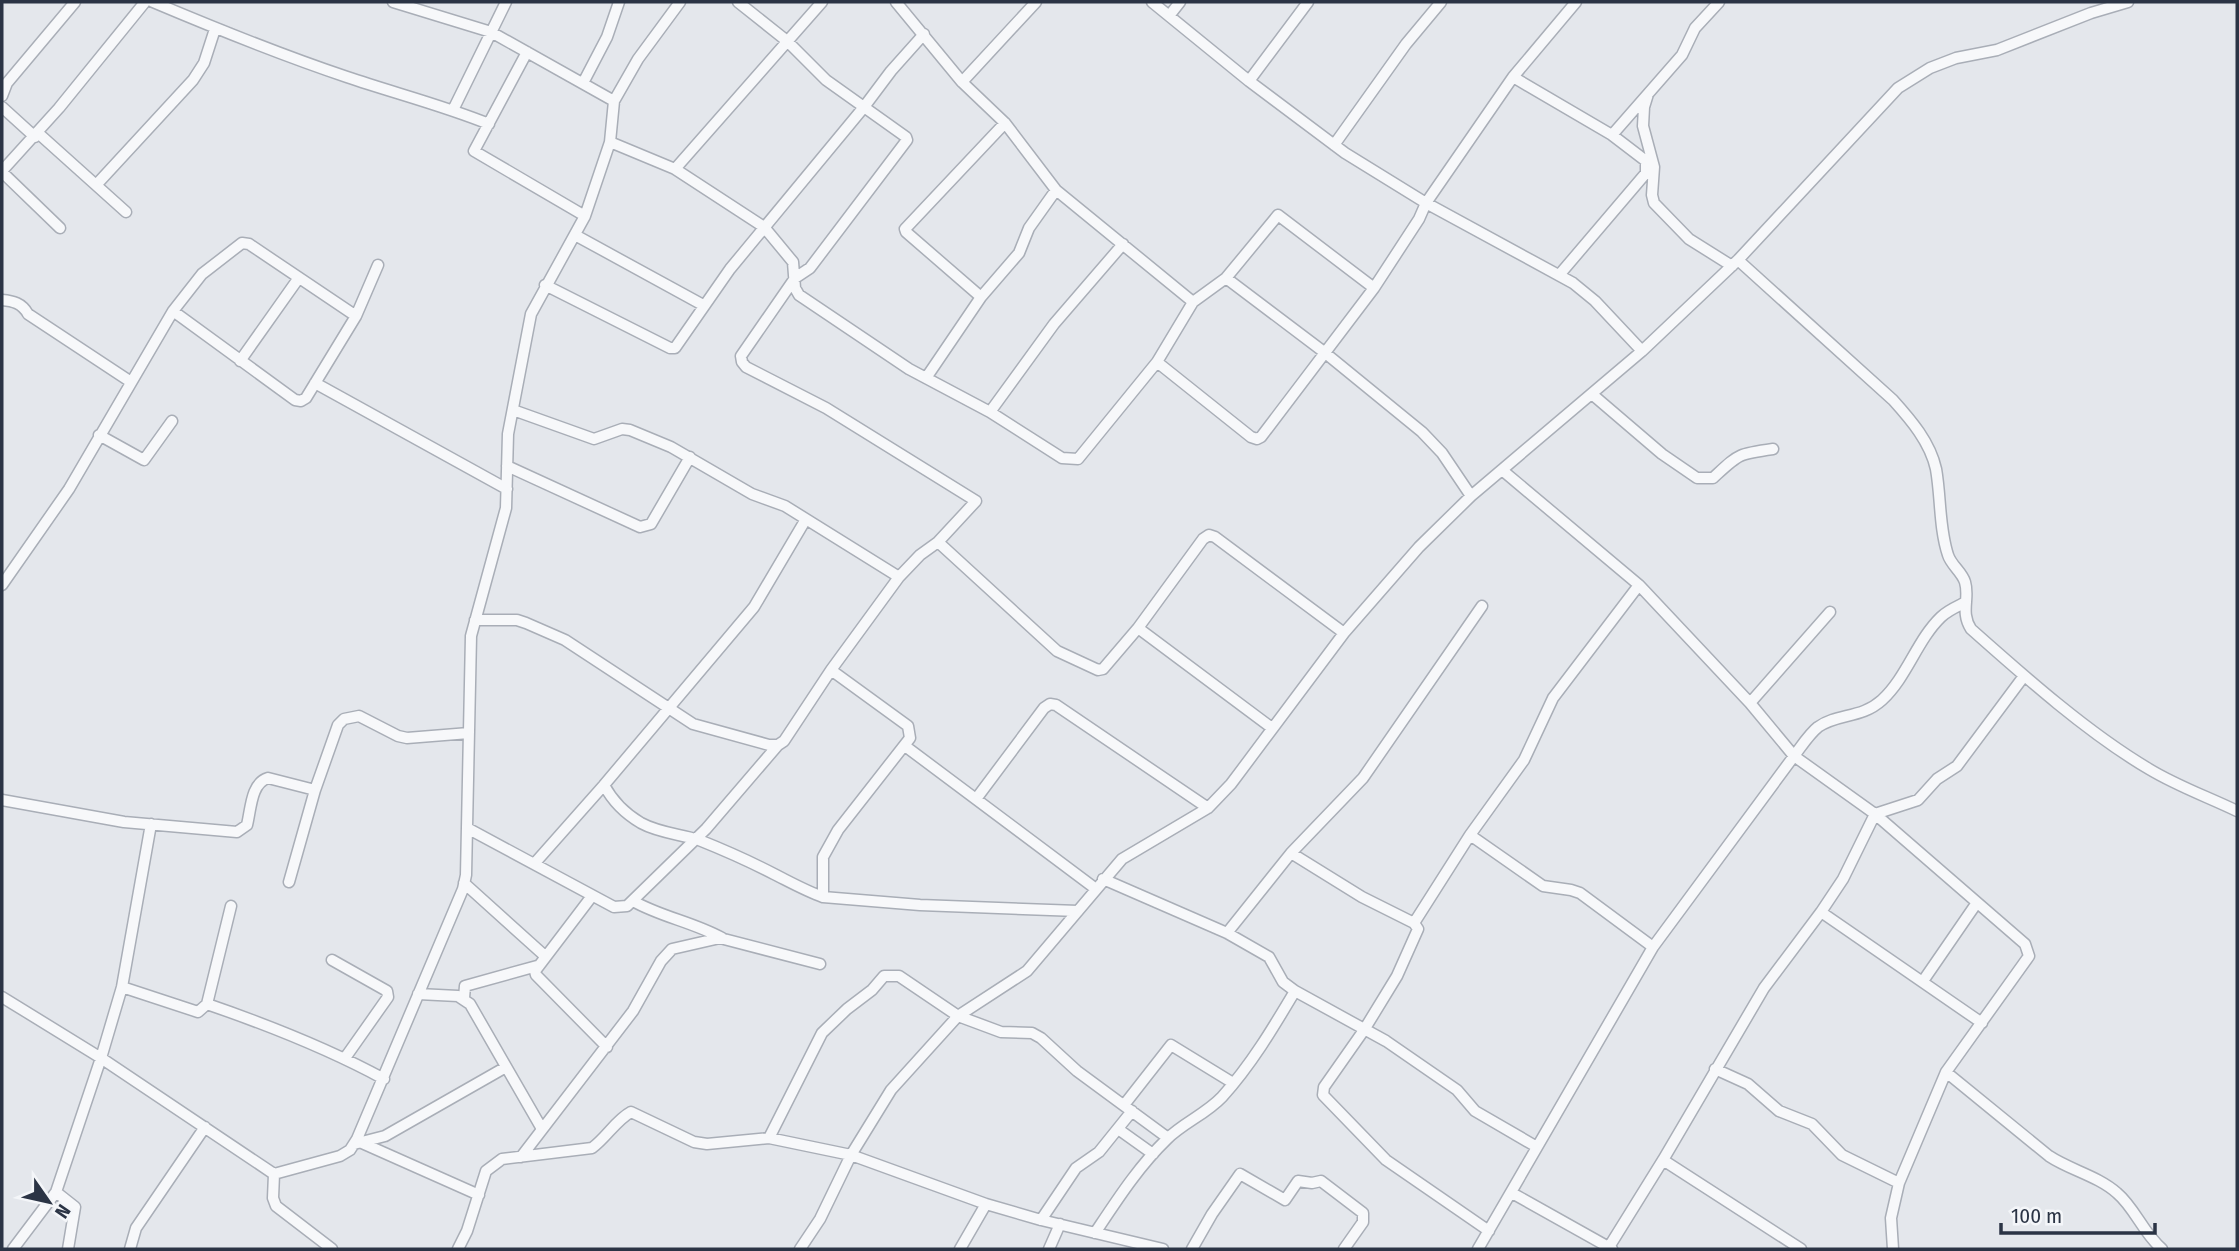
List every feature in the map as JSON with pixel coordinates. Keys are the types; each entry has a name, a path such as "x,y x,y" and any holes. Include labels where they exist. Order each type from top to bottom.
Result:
{"street":[{"path":"2,96 4,84 75,2"},
{"path":"60,228 2,171 37,135 145,2"},
{"path":"153,2 215,29 349,78 489,124"},
{"path":"393,2 491,32 614,101"},
{"path":"453,110 506,2"},
{"path":"583,83 607,37 619,2"},
{"path":"358,1143 464,883 470,649 475,620 502,526 507,489 508,434 531,314 585,216 610,142 614,101 638,58 680,2"},
{"path":"467,828 614,907 627,906 695,839 784,741 831,670 899,577 975,504 975,498 827,408 746,367 742,362 741,356 795,278 810,268 906,143 906,137 826,80 787,41 738,2"},
{"path":"675,169 822,2"},
{"path":"896,2 962,82 1004,123 1056,190 1193,302"},
{"path":"962,82 1036,2"},
{"path":"1152,2 1249,81 1334,145 1426,202 1560,274 1595,301 1642,351"},
{"path":"1169,16 1180,2"},
{"path":"1249,81 1308,2"},
{"path":"1334,145 1406,44 1441,2"},
{"path":"1157,362 1257,439 1261,437 1374,288 1419,219 1426,202 1513,77 1576,2"},
{"path":"1612,135 1682,55 1695,28 1719,2"},
{"path":"803,1248 850,1155 891,1090 958,1016 1027,971 1122,859 1208,808 1231,784 1344,633 1419,547 1471,496 1642,351 1735,263 1898,88 1930,68 1956,58 1997,50 2091,13 2128,2"},
{"path":"97,184 193,80 204,63 215,29"},
{"path":"545,285 670,348 675,348 704,305 764,227 924,34"},
{"path":"527,52 475,148 476,154 585,216"},
{"path":"1513,77 1612,135 1646,160 1646,173 1560,274"},
{"path":"1648,94 1643,126 1654,167 1654,203 1689,239 1735,263 1894,400 1915,425 1935,466 1948,558 1965,583 1964,603 1971,629 2024,676 2150,770 2237,811"},
{"path":"2,107 97,184 126,212"},
{"path":"981,297 905,229 1004,123"},
{"path":"610,142 675,169 764,227 793,262 810,268"},
{"path":"926,378 981,297 1019,253 1029,228 1056,190"},
{"path":"793,262 795,288 799,295 879,351 990,412 1062,458 1078,459 1157,362 1193,302 1226,278 1278,215 1374,288"},
{"path":"575,235 704,305"},
{"path":"2,585 69,489 173,311 202,274 242,243 249,244 356,316"},
{"path":"990,412 1054,324 1123,244"},
{"path":"173,311 295,400 301,401 306,398 356,316 378,265"},
{"path":"1226,278 1324,352 1433,443 1471,496"},
{"path":"240,361 298,279"},
{"path":"2,300 13,301 24,307 28,314 131,382"},
{"path":"315,383 507,489"},
{"path":"1593,395 1645,442 1697,478 1713,478 1743,453 1773,449"},
{"path":"513,410 594,439 622,429 630,430 690,457 752,494 785,506 899,577"},
{"path":"99,435 144,460 172,421"},
{"path":"507,466 640,527 651,524 690,457"},
{"path":"1502,470 1639,585 1750,703 1794,756 1875,814 2025,944 2029,956 1947,1072 1899,1183 1891,1218 1893,1249"},
{"path":"534,864 604,785 760,598 806,519"},
{"path":"938,542 1057,651 1098,670 1103,669 1138,628 1203,538 1209,535 1344,633"},
{"path":"1414,923 1470,835 1524,760 1553,698 1639,585"},
{"path":"1478,1249 1653,947 1794,756 1818,727 1870,709 1884,699 1928,632 1943,615 1964,603"},
{"path":"1227,933 1291,853 1363,778 1482,606"},
{"path":"1750,703 1830,612"},
{"path":"475,620 517,620 565,640 693,724 769,745 778,745"},
{"path":"1138,628 1272,728"},
{"path":"823,897 823,857 838,830 910,738 908,726 831,670"},
{"path":"1512,1193 1611,1248 1763,988 1843,879 1875,814 1918,800 1937,779 1957,766 2024,676"},
{"path":"976,799 1044,708 1050,704 1056,705 1093,729 1208,808"},
{"path":"289,882 315,790 338,725 351,716 359,716 407,738 469,733"},
{"path":"905,746 1096,889"},
{"path":"2,800 151,824 237,832 247,825 256,788 263,779 315,790"},
{"path":"604,785 612,800 624,813 644,825 695,839 823,897 920,905 1078,911"},
{"path":"13,1249 56,1192 101,1058 122,987 151,824"},
{"path":"1470,835 1543,886 1580,893 1653,947"},
{"path":"1291,853 1362,897 1414,923 1419,929 1400,971 1364,1030 1324,1087 1323,1095 1386,1160 1489,1231"},
{"path":"1103,879 1227,933 1269,957 1283,982 1295,991 1385,1041 1457,1090 1475,1111 1537,1147"},
{"path":"464,883 545,956"},
{"path":"592,896 537,966 536,975 607,1046"},
{"path":"632,901 654,913 707,930 723,939"},
{"path":"1923,981 1976,904"},
{"path":"122,987 198,1012 207,1004 231,906"},
{"path":"1821,912 1982,1023"},
{"path":"521,1157 633,1011 665,954 672,949 712,939 723,939 820,964"},
{"path":"332,960 388,994 388,998 345,1058"},
{"path":"537,966 465,986 464,998 542,1129"},
{"path":"769,1138 822,1033 872,990 884,976 899,976 958,1016 1001,1032 1032,1033 1041,1038 1077,1071 1168,1138"},
{"path":"1095,1233 1132,1179 1153,1154 1168,1138 1214,1105 1233,1083 1270,1034 1295,991"},
{"path":"418,994 464,998"},
{"path":"2,997 101,1058 274,1174 341,1156 358,1143 385,1136 506,1067"},
{"path":"207,1004 273,1026 345,1058 384,1079"},
{"path":"1041,1220 1076,1168 1096,1155 1118,1129 1128,1108 1171,1045 1233,1083"},
{"path":"1714,1069 1748,1084 1779,1111 1819,1129 1842,1155 1899,1183"},
{"path":"1947,1072 2063,1166 2106,1185 2119,1194 2144,1231 2162,1249"},
{"path":"458,1249 467,1231 486,1171 493,1164 502,1159 592,1148 602,1141 624,1116 632,1112 682,1138 707,1144 769,1138 850,1155 986,1204 1134,1246 1163,1249"},
{"path":"130,1249 136,1228 205,1127"},
{"path":"1118,1129 1153,1154"},
{"path":"358,1143 479,1195"},
{"path":"1663,1160 1801,1249"},
{"path":"274,1174 273,1198 276,1206 332,1249"},
{"path":"1192,1249 1240,1174 1285,1200 1297,1181 1321,1181 1363,1213 1363,1222 1344,1249"},
{"path":"56,1192 75,1207 68,1249"},
{"path":"960,1249 986,1204"},
{"path":"1049,1249 1059,1224"}]}
